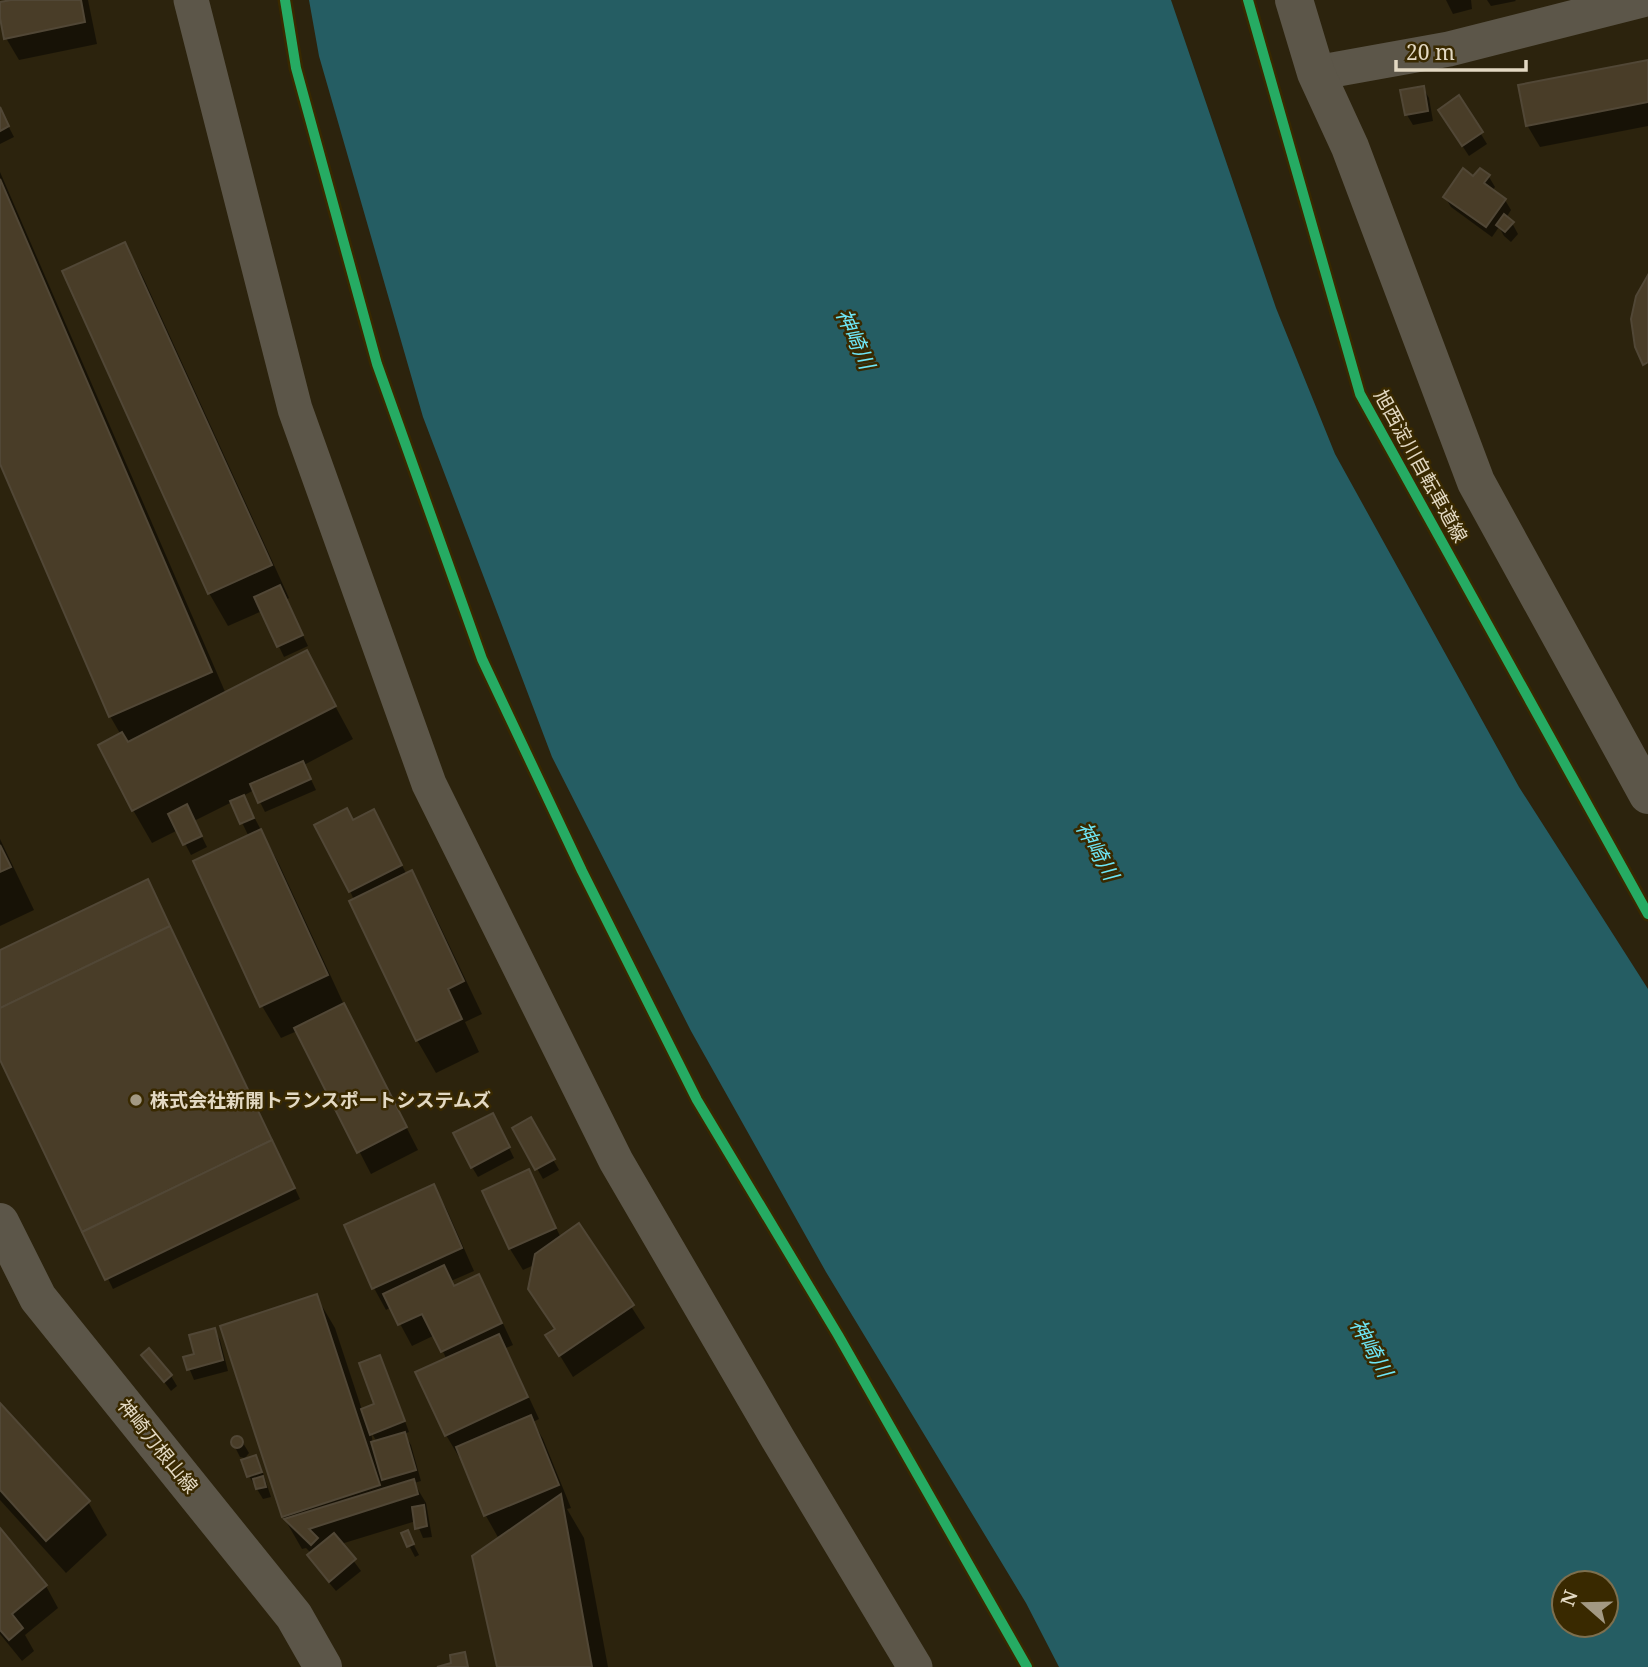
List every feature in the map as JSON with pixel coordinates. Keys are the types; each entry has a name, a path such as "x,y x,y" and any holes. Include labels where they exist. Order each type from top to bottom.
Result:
{"street":[{"path":"191,0 295,409 429,784 617,1161 771,1427 915,1667"},
{"path":"1294,0 1316,73 1350,147 1476,482 1648,795"},
{"path":"1316,73 1449,49 1642,0"},
{"name":"神崎刀根山線","path":"0,1222 38,1298 295,1616 323,1667"}],"water":[{"name":"神崎川","path":"309,0 1171,0 1276,308 1335,454 1519,787 1648,989 1648,1667 1059,1667 1026,1603 826,1272 691,1031 552,757 423,417 319,56"}],"building":[{"path":"81,0 85,22 4,39 0,2"},
{"path":"1648,60 1648,102 1526,126 1518,85"},
{"path":"1424,86 1428,111 1405,115 1400,90"},
{"path":"1459,95 1483,132 1462,146 1438,110"},
{"path":"0,107 9,126 0,131"},
{"path":"1463,168 1473,176 1480,168 1490,175 1484,183 1506,199 1486,227 1443,197"},
{"path":"0,179 212,672 109,717 0,464"},
{"path":"1504,214 1514,222 1505,232 1496,225"},
{"path":"125,242 272,565 208,594 62,271"},
{"path":"1648,275 1648,362 1643,365 1635,347 1631,319 1636,296"},
{"path":"280,585 303,635 277,647 254,597"},
{"path":"307,650 336,706 132,811 98,745 122,732 128,742"},
{"path":"303,761 311,779 258,803 250,784"},
{"path":"244,795 254,818 240,824 230,801"},
{"path":"187,804 202,836 183,845 168,814"},
{"path":"347,808 353,820 374,809 402,865 349,892 314,825"},
{"path":"261,829 328,975 260,1007 193,861"},
{"path":"0,845 11,867 0,872"},
{"path":"412,870 464,981 448,989 462,1019 416,1041 349,901"},
{"path":"148,879 170,926 0,1008 0,950"},
{"name":"株式会社新開トランスポートシステムズ","path":"170,926 272,1140 82,1232 0,1060 0,1008"},
{"path":"344,1003 407,1127 357,1153 294,1028"},
{"path":"493,1113 510,1147 471,1168 453,1133"},
{"path":"531,1117 555,1159 535,1170 512,1128"},
{"path":"272,1140 295,1188 105,1280 82,1232"},
{"path":"529,1169 556,1228 509,1249 482,1191"},
{"path":"434,1184 462,1248 372,1289 344,1225"},
{"path":"579,1223 634,1305 559,1356 545,1335 555,1329 528,1289 535,1254"},
{"path":"444,1265 454,1286 479,1274 502,1323 441,1352 422,1314 398,1325 383,1294"},
{"path":"317,1294 380,1485 282,1517 220,1326"},
{"path":"215,1328 223,1360 187,1370 183,1357 194,1354 189,1335"},
{"path":"499,1334 528,1397 445,1436 415,1372"},
{"path":"149,1348 172,1375 164,1382 141,1355"},
{"path":"380,1355 405,1421 370,1435 361,1409 374,1404 359,1363"},
{"path":"0,1403 90,1501 46,1541 0,1490"},
{"path":"531,1415 559,1485 484,1516 456,1447"},
{"path":"405,1432 416,1470 382,1480 371,1442"},
{"path":"232,1437 242,1437 242,1447 232,1447"},
{"path":"256,1455 262,1472 247,1477 241,1460"},
{"path":"263,1476 266,1487 256,1489 253,1479"},
{"path":"414,1479 418,1494 309,1529 318,1538 311,1545 284,1519"},
{"path":"561,1494 592,1667 497,1667 472,1556"},
{"path":"424,1505 427,1526 415,1529 412,1507"},
{"path":"0,1528 47,1585 12,1614 23,1628 9,1640 0,1630"},
{"path":"408,1530 414,1544 407,1547 401,1533"},
{"path":"334,1533 356,1559 329,1582 307,1555"},
{"path":"465,1652 468,1667 437,1667 451,1663 450,1655"}],"cycle path":[{"path":"285,0 296,68 377,364 482,659 582,871 697,1100 838,1335 1027,1667"},
{"name":"旭西淀川自転車道線","path":"1248,0 1360,394 1648,914"}],"place":[{"name":"株式会社新開トランスポートシステムズ","path":"136,1100"}]}
